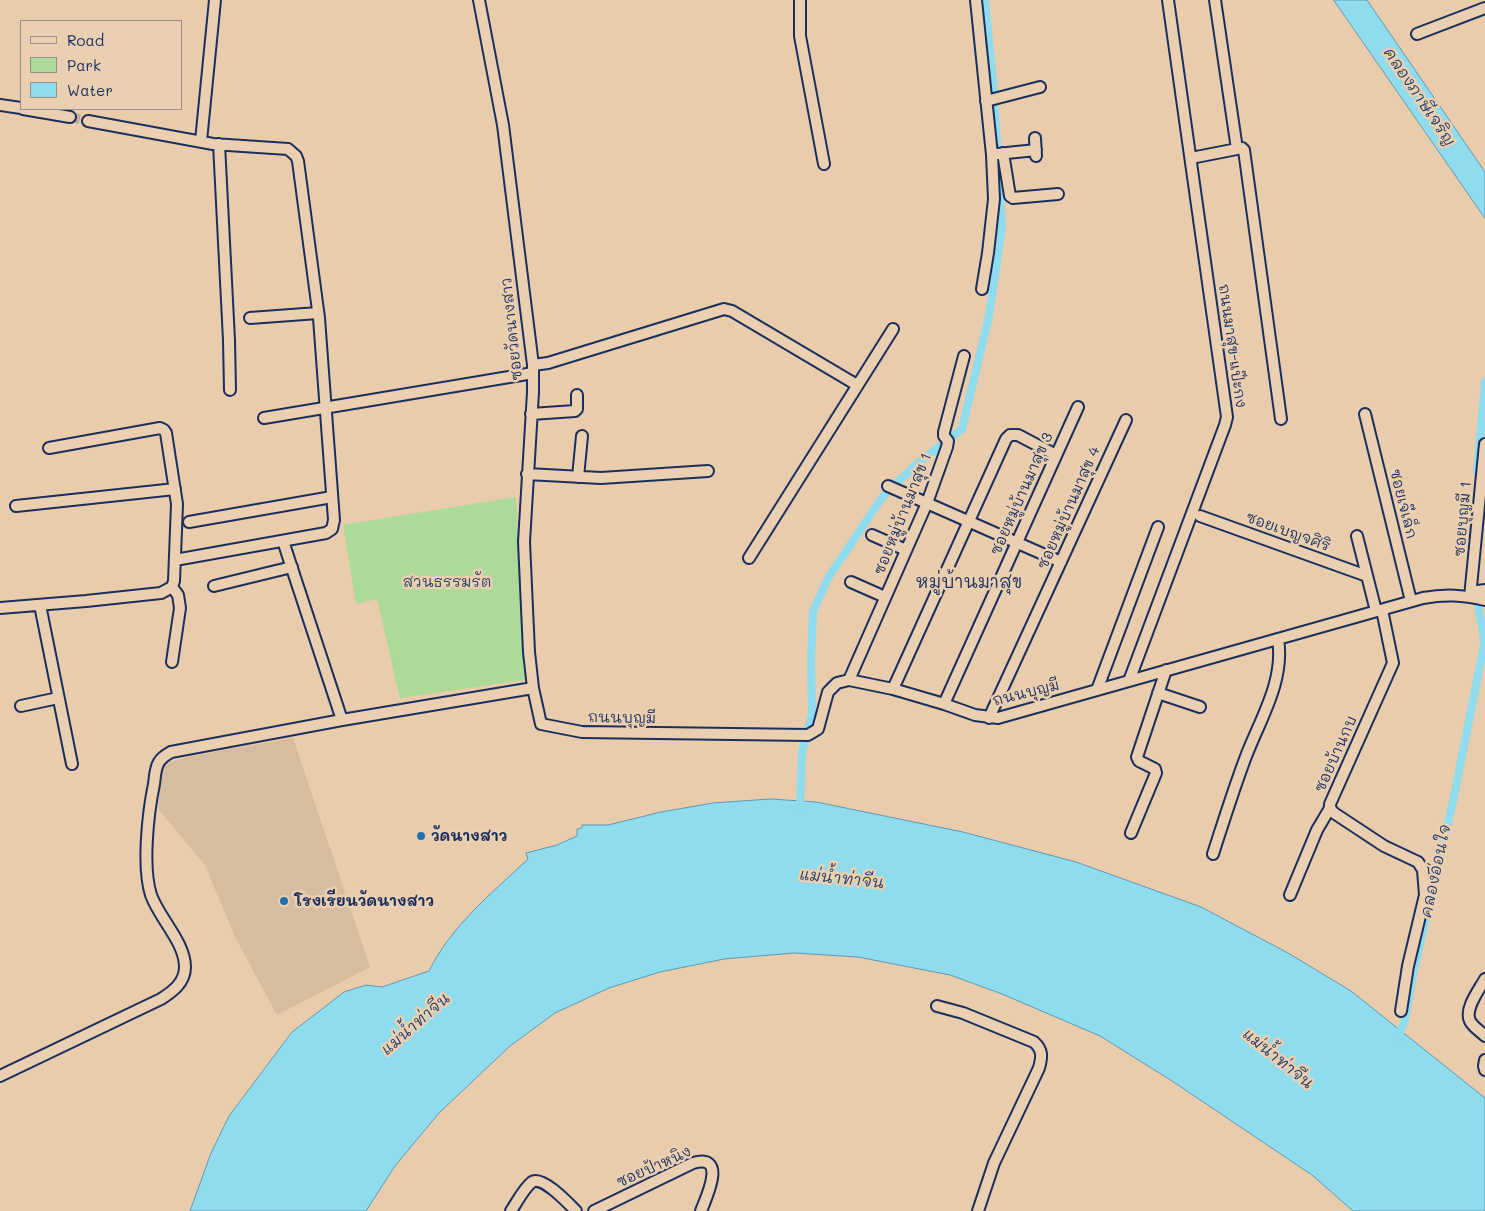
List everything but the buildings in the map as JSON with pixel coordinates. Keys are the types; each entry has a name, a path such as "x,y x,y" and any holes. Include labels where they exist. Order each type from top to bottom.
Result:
{"street":[{"path":"201,141 214,0"},
{"name":"ซอยวัดนางสาว","path":"479,0 502,124 533,369 524,542 529,652 533,688 541,724"},
{"path":"800,0 800,36 824,164"},
{"path":"976,0 992,155 994,199 982,289"},
{"name":"ถนนมาสุข-แป๊ะกง","path":"1129,681 1225,425 1226,417 1168,0"},
{"path":"1215,0 1237,149"},
{"path":"1417,34 1485,8"},
{"path":"986,101 1040,87"},
{"path":"0,104 20,109"},
{"path":"28,110 70,117"},
{"path":"88,122 219,144 288,149 296,156 302,188 318,313 334,520 332,529 326,533 175,560"},
{"path":"992,155 1003,153 1036,154 1035,138"},
{"path":"219,144 230,390"},
{"path":"1190,158 1242,148 1244,150 1281,419"},
{"path":"1003,153 1010,196 1013,198 1058,194"},
{"path":"264,418 533,369 548,362 724,309 732,311 857,385"},
{"path":"250,318 318,313"},
{"path":"749,558 893,329"},
{"name":"ซอยหมู่บ้านมาสุข 1","path":"850,680 927,503 948,444 944,432 964,356"},
{"path":"532,414 575,411 577,409 577,395"},
{"name":"ซอยหมู่บ้านมาสุข 3","path":"944,704 1078,406"},
{"name":"ซอยเจ๊เล็ก","path":"1365,414 1411,601"},
{"name":"ซอยหมู่บ้านมาสุข 4","path":"989,718 1126,420"},
{"path":"0,608 161,593 172,587 174,581 177,504 164,430 160,428 49,448"},
{"path":"893,689 1006,439 1010,435 1018,434 1056,455"},
{"path":"578,477 582,436"},
{"name":"ซอยบุญมี 1","path":"1471,594 1482,510 1485,444"},
{"path":"527,474 601,478 708,471"},
{"path":"888,486 1061,562"},
{"path":"16,506 175,489"},
{"path":"189,522 332,497"},
{"name":"ซอยเบญจศิริ","path":"1200,516 1367,576"},
{"path":"1097,690 1158,527"},
{"path":"872,535 906,550"},
{"path":"1357,536 1367,576 1379,610"},
{"path":"283,541 342,720"},
{"path":"214,586 292,567"},
{"path":"850,582 885,597"},
{"path":"172,587 178,595 180,608 172,662"},
{"path":"1471,594 1485,590"},
{"name":"ถนนบุญมี","path":"541,724 582,732 804,736 818,729 828,692 832,687 837,683 850,680 893,689 975,715 989,718 1007,716 1411,601 1443,594 1471,594 1485,600"},
{"path":"40,605 72,764"},
{"name":"ซอยบ้านกบ","path":"1379,610 1393,663 1330,804 1330,808 1334,813 1384,846 1418,862 1423,870 1425,876 1425,895 1408,966 1400,1011"},
{"path":"1213,854 1245,758 1277,676 1280,653 1278,639"},
{"path":"1130,833 1156,773 1151,767 1139,761 1137,757 1166,670"},
{"path":"0,1076 161,999 170,994 181,981 185,967 181,950 155,904 149,884 148,872 149,812 157,766 164,755 170,752 342,720 533,688"},
{"path":"1158,693 1200,707"},
{"path":"21,706 58,698"},
{"path":"1290,895 1317,830 1330,808"},
{"path":"1485,979 1470,1009 1469,1017 1474,1027 1485,1036"},
{"path":"937,1006 963,1013 1034,1042 1040,1047 1041,1051 1042,1058 1039,1068 994,1163 978,1211"},
{"path":"1485,1060 1485,1070"},
{"name":"ซอยป้าหนิง","path":"594,1211 700,1161 709,1165 713,1172 713,1180 701,1211"},
{"path":"511,1211 527,1188 536,1180 547,1185 576,1211"}],"shaded area":[{"name":"โรงเรียนวัดนางสาว","path":"293,738 370,967 277,1015 235,937 205,865 158,809 162,768 170,762 187,757"}],"green space":[{"name":"สวนธรรมรัต","path":"516,497 525,680 400,698 377,599 356,604 343,525"}],"water":[{"name":"คลองภาษีเจริญ","path":"1334,0 1367,0 1485,172 1485,218"},
{"name":"แม่น้ำท่าจีน","path":"771,799 816,802 963,832 1076,862 1201,907 1288,953 1351,991 1485,1098 1485,1211 1353,1211 1312,1175 1169,1079 1100,1036 1002,994 950,975 858,957 794,953 724,959 660,972 609,988 555,1013 510,1046 439,1113 395,1166 366,1211 190,1211 211,1153 229,1116 292,1032 344,992 366,985 382,987 429,971 460,925 528,859 526,853 557,845 577,836 577,829 582,828 582,825 608,825 661,812 713,803"}],"waterway":[{"path":"800,810 802,752 812,714 811,661 813,611 828,578 883,496 919,462 962,429 989,316 1002,227 993,82 985,0"},
{"name":"คลองอ่อนใจ","path":"1477,472 1485,382"},
{"name":"คลองอ่อนใจ","path":"1397,1039 1405,1020 1413,974 1453,801 1484,645 1478,606"}],"tunnel":[{"path":"70,117 88,121"}],"place":[{"name":"วัดนางสาว","path":"421,836"},
{"name":"โรงเรียนวัดนางสาว","path":"284,901"}],"district":[{"name":"หมู่บ้านมาสุข","path":"969,582"}]}
